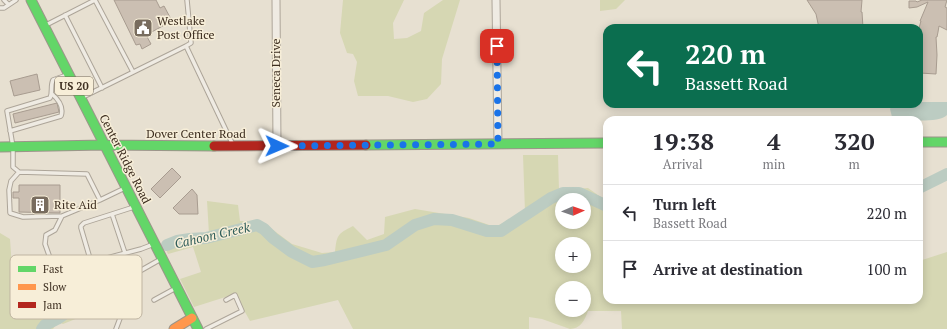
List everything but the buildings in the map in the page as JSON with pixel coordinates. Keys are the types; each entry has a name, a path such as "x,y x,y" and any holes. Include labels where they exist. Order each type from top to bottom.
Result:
{"street":[{"name":"Center Ridge Road","path":"31,0 198,329"},
{"name":"Seneca Drive","path":"276,0 277,146"},
{"path":"496,0 498,144"},
{"path":"923,142 947,142"},
{"name":"Dover Center Road","path":"0,148 104,145 277,146 603,143"},
{"path":"174,329 192,318"}],"lane":[{"path":"4,0 8,4"},
{"path":"0,8 4,8 16,0"},
{"path":"44,26 95,0 133,72"},
{"path":"80,98 191,43 187,0"},
{"path":"66,15 102,88"},
{"path":"186,46 234,146"},
{"path":"10,131 61,116 63,113 61,103 52,94 51,85 53,80 68,74"},
{"path":"52,94 50,98 46,100 7,111 13,147 13,167 19,172 87,174 100,200"},
{"path":"19,172 11,181 9,190 10,213 23,217 62,216 126,188"},
{"path":"89,255 80,228 81,226 84,223 136,206"},
{"path":"112,214 125,253"},
{"path":"49,255 45,244 46,235 55,230 62,216"},
{"path":"117,255 155,244"},
{"path":"142,270 162,258"},
{"path":"154,300 177,288"},
{"path":"206,329 242,311 235,295 226,300"},
{"path":"116,329 120,319"}],"green space":[{"path":"343,0 404,0 393,23 394,39 407,38 421,31 424,13 443,0 460,0 442,59 441,84 427,99 413,102 388,96 358,96 354,81 357,62 353,54 347,53 340,33"},
{"path":"600,0 625,0 616,9 600,11"},
{"path":"523,155 558,155 559,190 588,188 603,199 603,304 923,304 923,260 947,252 947,329 622,329 621,311 591,311 591,281 555,281 555,317 585,317 582,323 574,329 542,319 529,317 529,329 353,329 338,300 250,321 235,294 194,307 180,279 201,272 193,247 168,254 163,243 209,234 207,201 238,205 240,221 261,221 292,244 322,253 335,252 337,238 341,233 353,226 367,240 384,234 385,217 415,209 469,218 495,227 525,212"},
{"path":"0,233 10,239 10,319 76,319 63,324 58,322 53,329 0,329"}],"shaded area":[{"path":"923,102 947,102 947,115 943,118 932,120 923,120 923,116 892,116 890,109 923,108"}],"waterway":[{"name":"Cahoon Creek","path":"923,186 947,174"},
{"name":"Cahoon Creek","path":"167,245 177,241 206,238 257,225 292,252 312,262 386,245 415,225 434,219 452,220 487,231 501,231 551,198 563,193 579,193 603,204"},
{"name":"Cahoon Creek","path":"42,329 45,325 57,319"}],"traffic: fast":[{"path":"31,0 198,329"},
{"path":"923,142 947,142"},
{"path":"366,145 603,143"},
{"path":"0,147 104,145 214,146"}],"traffic: slow":[{"path":"174,329 192,318"}],"traffic: jam":[{"path":"214,146 366,145"}],"place":[{"name":"Westlake Post Office","path":"143,28"},
{"name":"Rite Aid","path":"40,205"}],"route":[{"path":"277,146 498,144 497,46"}]}
